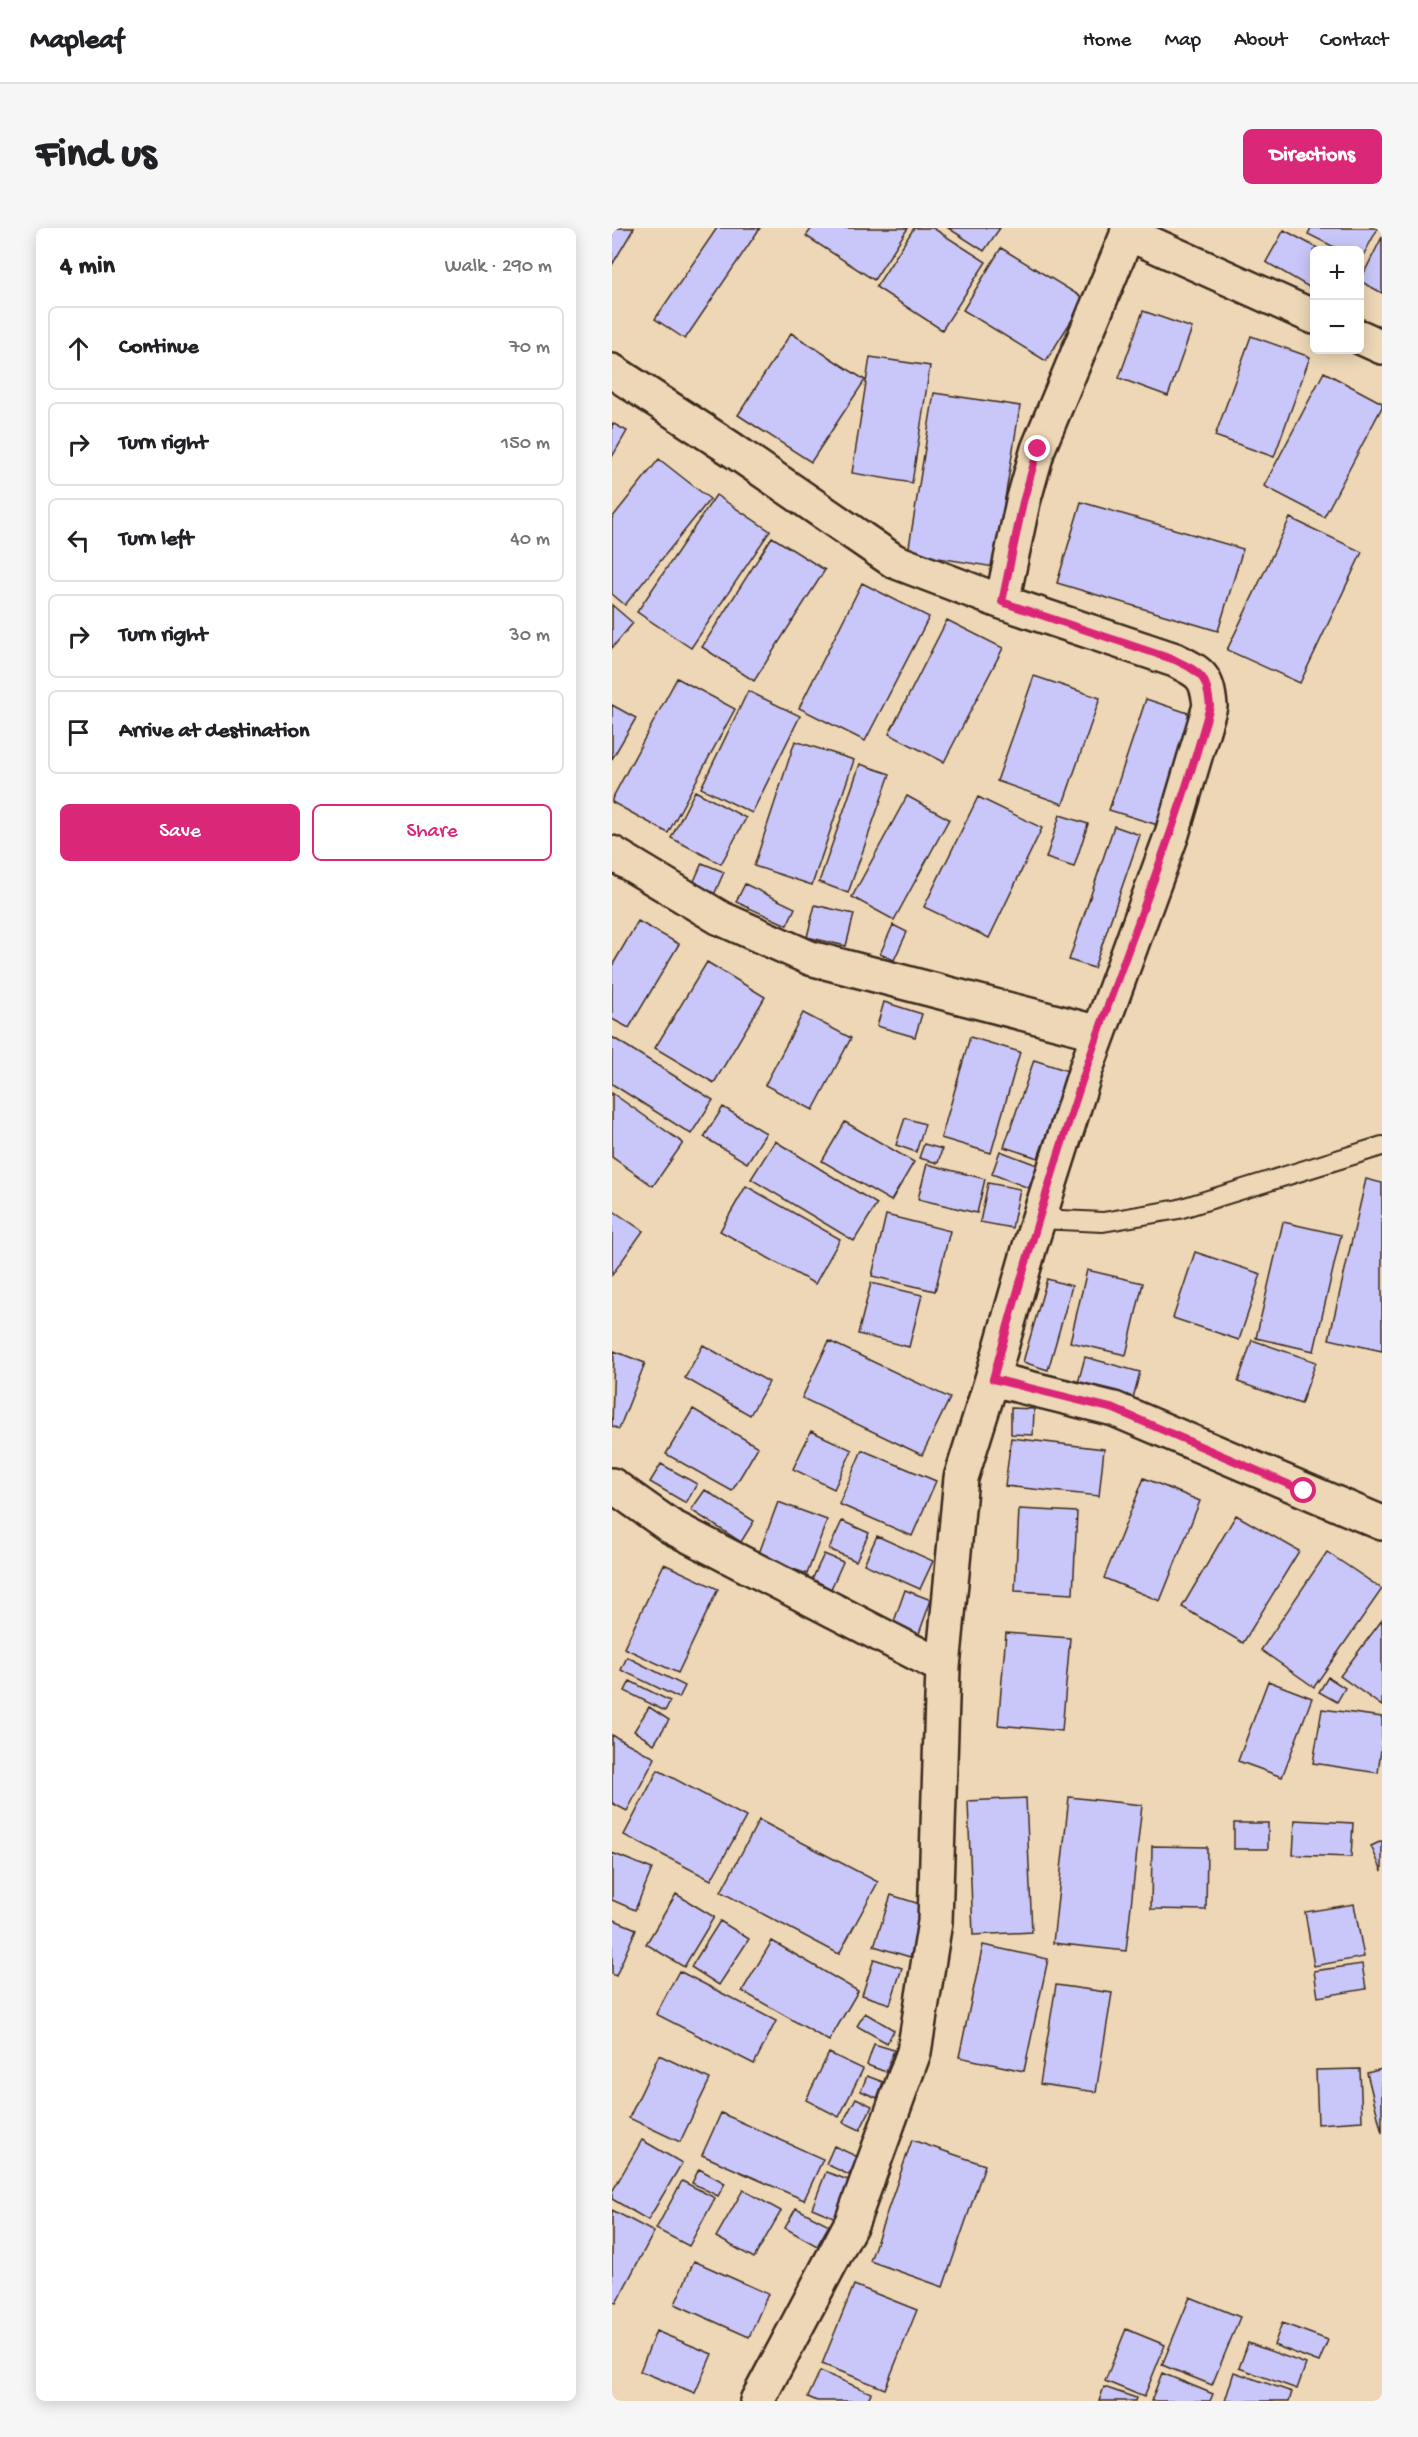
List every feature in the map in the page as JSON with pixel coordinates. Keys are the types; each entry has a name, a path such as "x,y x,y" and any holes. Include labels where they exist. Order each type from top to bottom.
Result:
{"street":[{"path":"1002,602 1023,502 1038,449 1129,231 1310,315"},
{"path":"1364,339 1382,347"},
{"path":"612,372 730,448 894,561 1002,602 1175,660 1196,670 1208,685 1210,706 1172,834 1099,1033 1039,1219 993,1379 961,1478 943,1667 935,1922 914,2052 852,2223 757,2401"},
{"path":"612,853 720,918 810,958 1099,1033"},
{"path":"993,1379 1114,1409 1382,1523"},
{"path":"612,1485 670,1526 943,1667"}],"lane":[{"path":"1039,1219 1103,1222 1179,1209 1382,1146"}],"building":[{"path":"612,228 634,228 612,265"},
{"path":"717,228 760,228 685,339 655,319"},
{"path":"812,228 908,228 874,280 806,236"},
{"path":"914,228 933,228 986,262 942,330 876,287"},
{"path":"948,228 1000,228 984,251"},
{"path":"1311,228 1378,228 1364,254 1364,246 1332,246 1308,234"},
{"path":"1284,230 1314,246 1310,246 1310,288 1266,262"},
{"path":"1382,237 1382,293 1364,283 1364,273"},
{"path":"1001,248 1085,299 1046,361 963,310"},
{"path":"1143,311 1192,328 1168,396 1119,378"},
{"path":"791,333 865,380 811,462 738,415"},
{"path":"1251,336 1310,357 1274,457 1215,436"},
{"path":"870,357 930,366 912,483 852,473"},
{"path":"1324,372 1382,403 1382,407 1324,517 1264,486"},
{"path":"934,393 1020,406 994,567 908,553"},
{"path":"612,423 627,431 612,457"},
{"path":"659,459 710,499 625,605 612,594 612,518"},
{"path":"716,495 770,531 691,648 637,612"},
{"path":"1081,502 1243,549 1218,631 1057,583"},
{"path":"1290,518 1362,552 1300,683 1227,650"},
{"path":"772,537 825,570 754,681 702,647"},
{"path":"862,583 929,617 865,741 799,708"},
{"path":"612,605 633,623 612,648"},
{"path":"947,620 1003,648 944,762 889,734"},
{"path":"1034,676 1100,698 1063,804 997,781"},
{"path":"677,678 735,709 668,833 612,802 612,799"},
{"path":"748,691 800,716 752,813 701,788"},
{"path":"1146,699 1197,716 1161,826 1109,810"},
{"path":"612,705 636,718 612,759"},
{"path":"795,741 854,760 812,885 754,866"},
{"path":"860,764 890,774 848,893 819,882"},
{"path":"695,791 746,818 721,864 671,838"},
{"path":"907,796 949,819 894,920 852,897"},
{"path":"978,797 1042,828 989,938 924,907"},
{"path":"1060,815 1088,824 1074,867 1046,858"},
{"path":"1114,826 1140,835 1094,968 1069,960"},
{"path":"702,863 724,872 713,897 691,888"},
{"path":"745,884 795,908 787,925 736,902"},
{"path":"815,905 854,914 846,946 807,937"},
{"path":"638,921 679,944 629,1028 612,1019 612,966"},
{"path":"893,925 907,932 894,960 880,954"},
{"path":"707,962 765,997 714,1083 655,1048"},
{"path":"884,1002 922,1014 915,1037 877,1026"},
{"path":"803,1013 851,1038 813,1110 765,1085"},
{"path":"612,1037 713,1100 691,1134 612,1084"},
{"path":"970,1037 1020,1052 991,1153 941,1138"},
{"path":"1034,1060 1068,1071 1038,1158 1004,1147"},
{"path":"612,1093 683,1143 653,1186 612,1157"},
{"path":"723,1107 766,1133 747,1163 704,1137"},
{"path":"905,1118 925,1124 916,1152 896,1145"},
{"path":"845,1122 914,1162 891,1201 822,1161"},
{"path":"775,1141 877,1204 854,1241 751,1179"},
{"path":"924,1144 942,1149 938,1163 919,1158"},
{"path":"1000,1151 1037,1165 1029,1188 992,1174"},
{"path":"927,1164 985,1179 977,1213 918,1199"},
{"path":"1366,1179 1382,1183 1382,1351 1329,1339"},
{"path":"988,1183 1020,1189 1012,1228 980,1222"},
{"path":"746,1186 840,1239 815,1284 720,1231"},
{"path":"612,1210 643,1231 612,1275"},
{"path":"886,1215 950,1231 935,1291 872,1276"},
{"path":"1283,1222 1341,1235 1314,1351 1256,1338"},
{"path":"1195,1252 1261,1274 1239,1340 1173,1318"},
{"path":"1087,1270 1143,1283 1126,1355 1070,1342"},
{"path":"1047,1279 1072,1286 1048,1370 1023,1362"},
{"path":"871,1283 922,1295 909,1347 858,1334"},
{"path":"1252,1340 1316,1362 1301,1404 1238,1382"},
{"path":"829,1341 950,1398 922,1455 802,1398"},
{"path":"703,1345 769,1382 750,1415 685,1378"},
{"path":"614,1351 645,1363 619,1429 612,1426"},
{"path":"1085,1357 1140,1372 1133,1398 1078,1383"},
{"path":"1011,1408 1034,1409 1033,1435 1011,1434"},
{"path":"693,1409 758,1447 732,1491 666,1454"},
{"path":"811,1431 852,1450 834,1489 793,1469"},
{"path":"1011,1438 1104,1449 1099,1496 1005,1486"},
{"path":"862,1450 936,1481 912,1536 839,1504"},
{"path":"661,1464 697,1484 686,1503 650,1482"},
{"path":"1144,1478 1200,1501 1160,1601 1104,1578"},
{"path":"705,1490 754,1521 741,1542 691,1510"},
{"path":"778,1502 827,1520 807,1574 758,1556"},
{"path":"1019,1509 1077,1512 1073,1594 1015,1591"},
{"path":"1236,1515 1299,1551 1243,1643 1182,1607"},
{"path":"842,1521 869,1533 856,1561 829,1549"},
{"path":"877,1536 933,1561 920,1589 864,1564"},
{"path":"1327,1552 1382,1589 1314,1687 1261,1650"},
{"path":"824,1554 843,1562 830,1591 811,1582"},
{"path":"664,1564 718,1589 678,1673 624,1648"},
{"path":"905,1590 931,1600 917,1639 891,1630"},
{"path":"1382,1620 1382,1706 1340,1676"},
{"path":"1006,1633 1070,1638 1062,1731 998,1725"},
{"path":"627,1657 685,1686 679,1698 621,1670"},
{"path":"1328,1677 1345,1688 1337,1702 1319,1692"},
{"path":"630,1681 670,1701 665,1711 625,1691"},
{"path":"1268,1681 1312,1698 1282,1777 1238,1761"},
{"path":"649,1707 669,1720 654,1744 634,1731"},
{"path":"1322,1709 1382,1717 1378,1773 1313,1763"},
{"path":"612,1735 655,1758 627,1811 612,1803"},
{"path":"658,1770 746,1817 711,1880 624,1835"},
{"path":"1069,1797 1142,1805 1126,1951 1053,1943"},
{"path":"1026,1798 1032,1932 973,1935 968,1801"},
{"path":"759,1820 878,1882 839,1954 721,1892"},
{"path":"1295,1820 1353,1823 1351,1857 1293,1855"},
{"path":"1234,1823 1268,1823 1268,1849 1234,1849"},
{"path":"1382,1841 1382,1871 1371,1846"},
{"path":"1152,1846 1207,1847 1206,1910 1151,1909"},
{"path":"612,1853 652,1869 635,1910 612,1900"},
{"path":"676,1894 714,1917 684,1967 646,1944"},
{"path":"891,1895 926,1906 910,1957 874,1946"},
{"path":"1354,1904 1364,1957 1314,1966 1305,1912"},
{"path":"612,1919 636,1929 616,1976 612,1974"},
{"path":"720,1921 749,1939 719,1985 691,1967"},
{"path":"772,1941 858,1991 829,2041 742,1991"},
{"path":"983,1945 1048,1959 1024,2071 959,2057"},
{"path":"874,1959 902,1968 890,2004 862,1995"},
{"path":"1362,1964 1366,1989 1318,1997 1314,1971"},
{"path":"679,1971 776,2021 754,2064 656,2014"},
{"path":"1056,1985 1112,1993 1096,2092 1040,2084"},
{"path":"865,2013 894,2030 887,2043 857,2026"},
{"path":"874,2044 894,2050 886,2072 867,2065"},
{"path":"829,2053 863,2069 839,2117 806,2100"},
{"path":"659,2055 710,2079 680,2142 629,2118"},
{"path":"1360,2069 1362,2121 1318,2124 1316,2070"},
{"path":"1382,2069 1382,2133 1367,2073"},
{"path":"867,2076 883,2082 877,2098 861,2091"},
{"path":"856,2098 872,2106 860,2130 843,2122"},
{"path":"721,2113 823,2159 804,2200 702,2155"},
{"path":"642,2140 682,2163 648,2220 612,2199 612,2192"},
{"path":"912,2140 985,2165 943,2287 870,2261"},
{"path":"834,2146 858,2157 849,2175 826,2164"},
{"path":"699,2169 725,2183 718,2196 692,2183"},
{"path":"826,2172 851,2181 836,2218 812,2208"},
{"path":"682,2181 715,2198 689,2246 656,2229"},
{"path":"743,2190 781,2211 754,2258 716,2237"},
{"path":"796,2208 829,2225 817,2246 785,2228"},
{"path":"612,2210 654,2232 616,2303 612,2301"},
{"path":"694,2261 768,2294 749,2337 675,2304"},
{"path":"854,2285 917,2310 885,2389 822,2364"},
{"path":"1190,2297 1240,2317 1212,2385 1162,2365"},
{"path":"1282,2323 1328,2340 1319,2362 1274,2345"},
{"path":"1126,2329 1165,2345 1144,2397 1105,2381"},
{"path":"656,2331 712,2354 695,2393 640,2371"},
{"path":"1248,2343 1306,2364 1297,2389 1239,2368"},
{"path":"820,2371 871,2393 867,2401 817,2401 808,2397"},
{"path":"1234,2372 1292,2392 1289,2401 1225,2401"},
{"path":"1162,2373 1213,2394 1210,2401 1151,2401"},
{"path":"1104,2387 1136,2398 1135,2401 1099,2401"}],"route":[{"path":"1038,449 1023,502 1002,602 1175,660 1196,670 1208,685 1210,706 1172,834 1087,1066 1030,1246 993,1379 1114,1409 1304,1491"}]}
